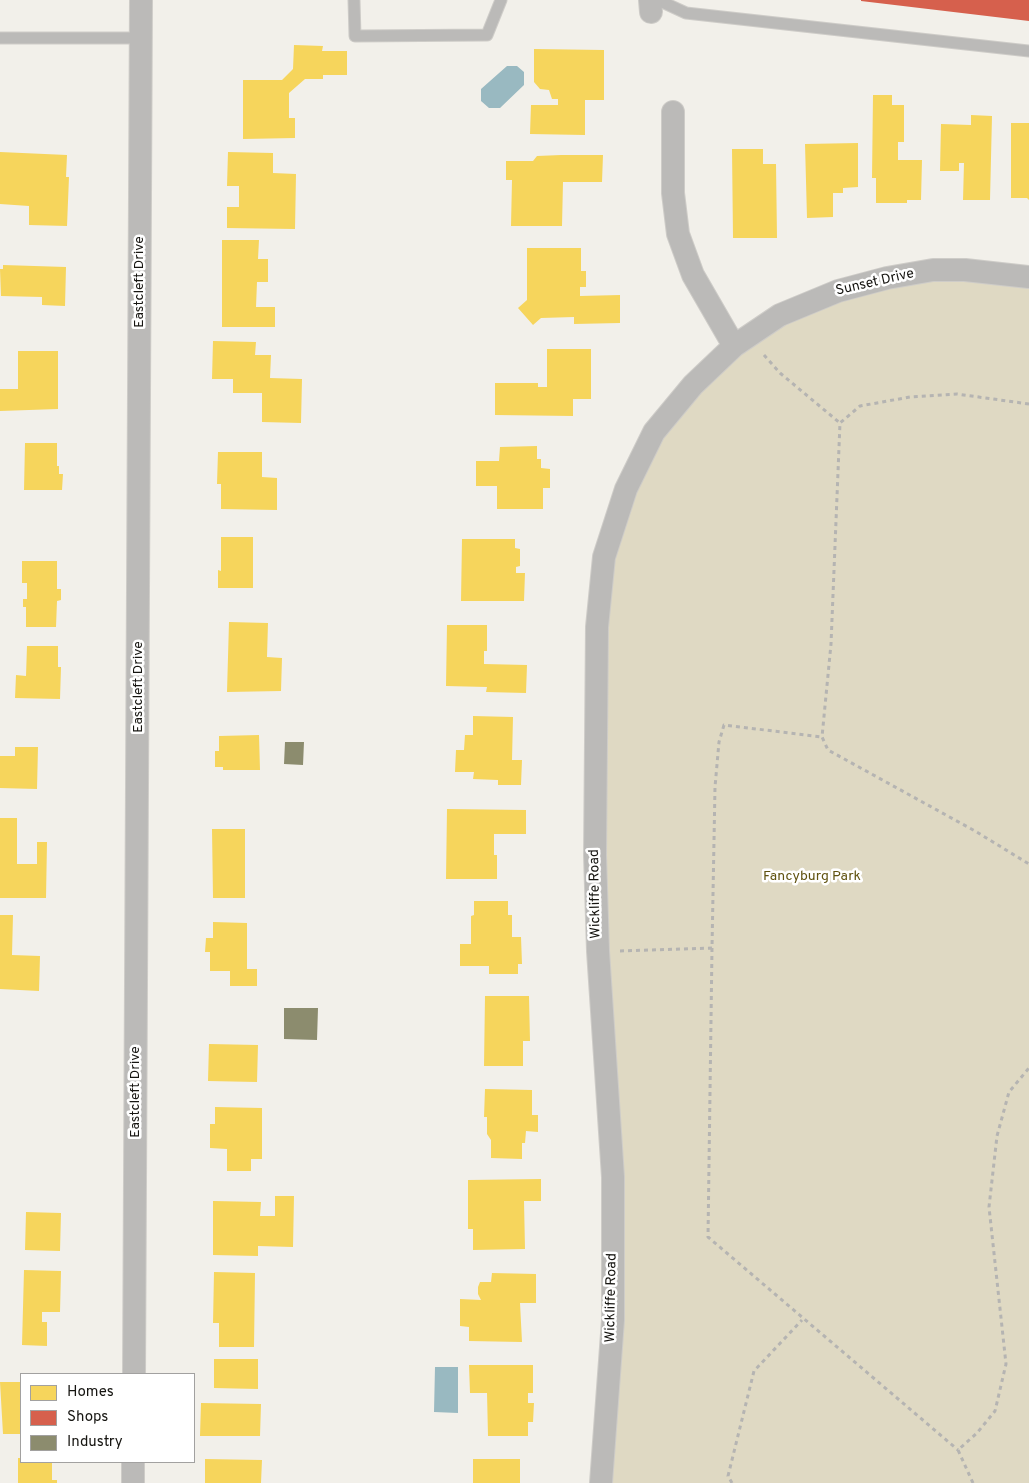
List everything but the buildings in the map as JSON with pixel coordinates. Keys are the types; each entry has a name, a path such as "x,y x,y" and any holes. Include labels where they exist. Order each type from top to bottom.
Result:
{"street":[{"name":"Eastcleft Drive","path":"134,1373 141,0"},
{"path":"673,112 673,193 678,234 692,275 734,346"},
{"name":"Sunset Drive","path":"734,346 757,329 802,304 838,291 887,278 933,270 965,270 1029,277"},
{"name":"Wickliffe Road","path":"600,1483 613,1320 613,1177 598,951 595,855 597,627 604,557 626,489 654,432 693,385 734,346"},
{"path":"133,1483 134,1463"}],"lane":[{"path":"354,0 355,36 486,35 501,0"},
{"path":"653,4 686,13 1029,51"},
{"path":"0,38 142,38"}],"path":[{"path":"763,353 780,373 840,423"},
{"path":"1029,404 957,394 910,397 860,406 840,423 831,644 822,737 828,750 975,831 1029,864"},
{"path":"822,737 724,725 719,742 715,787 708,1238 802,1320 958,1450 973,1483"},
{"path":"598,951 712,948"},
{"path":"958,1450 977,1433 995,1411 1006,1364 990,1207 997,1136 1009,1092 1029,1068"},
{"path":"732,1483 728,1476 754,1371 802,1320"}],"green space":[{"name":"Fancyburg Park","path":"1029,277 1029,1483 601,1483 613,1320 598,974 604,557 654,432 735,346 887,278"}],"water":[{"path":"507,66 517,66 524,72 524,85 500,108 489,108 481,101 481,89"},
{"path":"435,1367 458,1367 458,1413 434,1412"}]}
